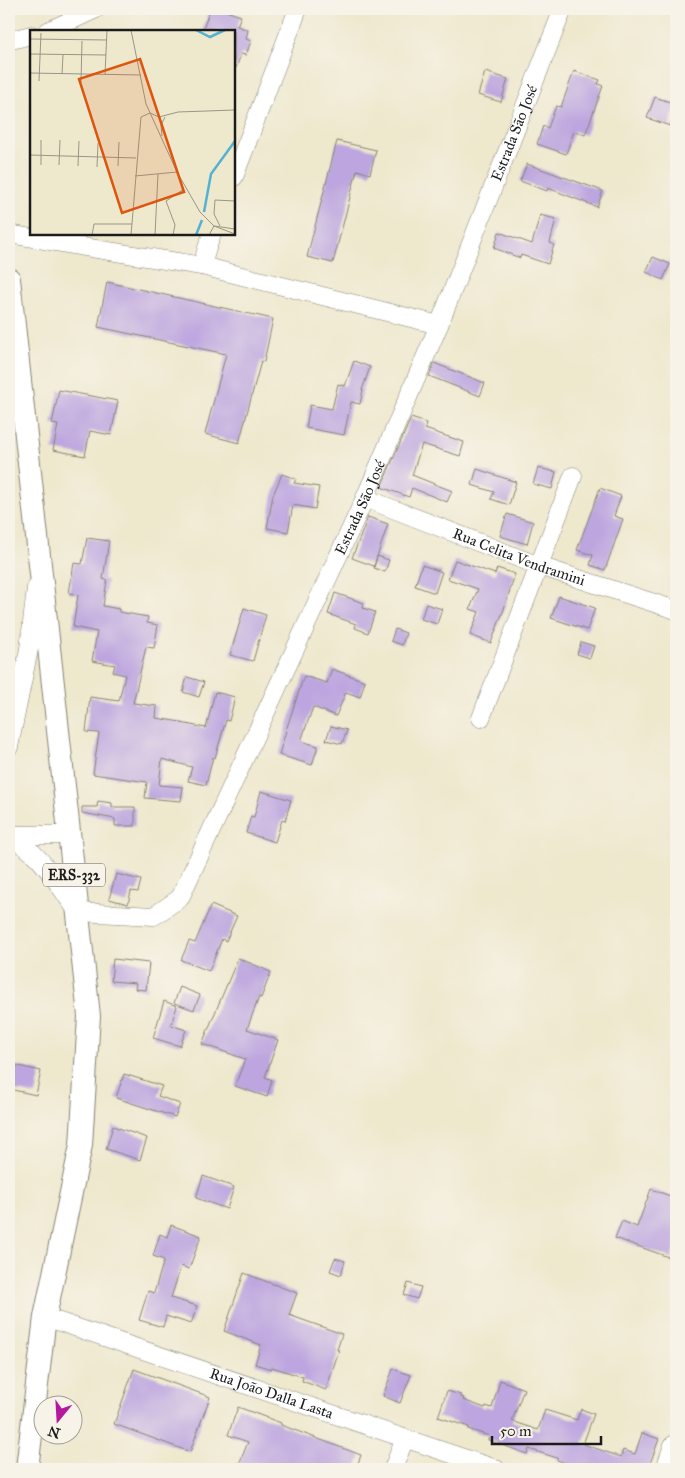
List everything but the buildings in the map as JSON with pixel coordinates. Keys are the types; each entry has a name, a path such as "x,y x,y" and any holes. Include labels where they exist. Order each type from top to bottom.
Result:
{"main road":[{"name":"ERS-332","path":"9,279 89,1016 81,1145 46,1317 27,1469"}],"street":[{"path":"50,30 96,9"},
{"path":"235,174 298,9"},
{"name":"Estrada São José","path":"78,912 154,916 180,898 365,498 438,325 563,9"},
{"path":"9,37 15,39 30,35"},
{"path":"9,234 202,266 438,325"},
{"path":"202,266 212,235"},
{"path":"481,718 573,476"},
{"name":"Rua Celita Vendramini","path":"365,498 539,566 676,610"},
{"path":"9,747 29,648 39,562"},
{"path":"9,836 68,835"},
{"path":"9,836 30,849 45,864 78,912"},
{"name":"Rua João Dalla Lasta","path":"46,1317 496,1469"},
{"path":"393,1469 405,1438"},
{"path":"665,1469 673,1445"}]}
